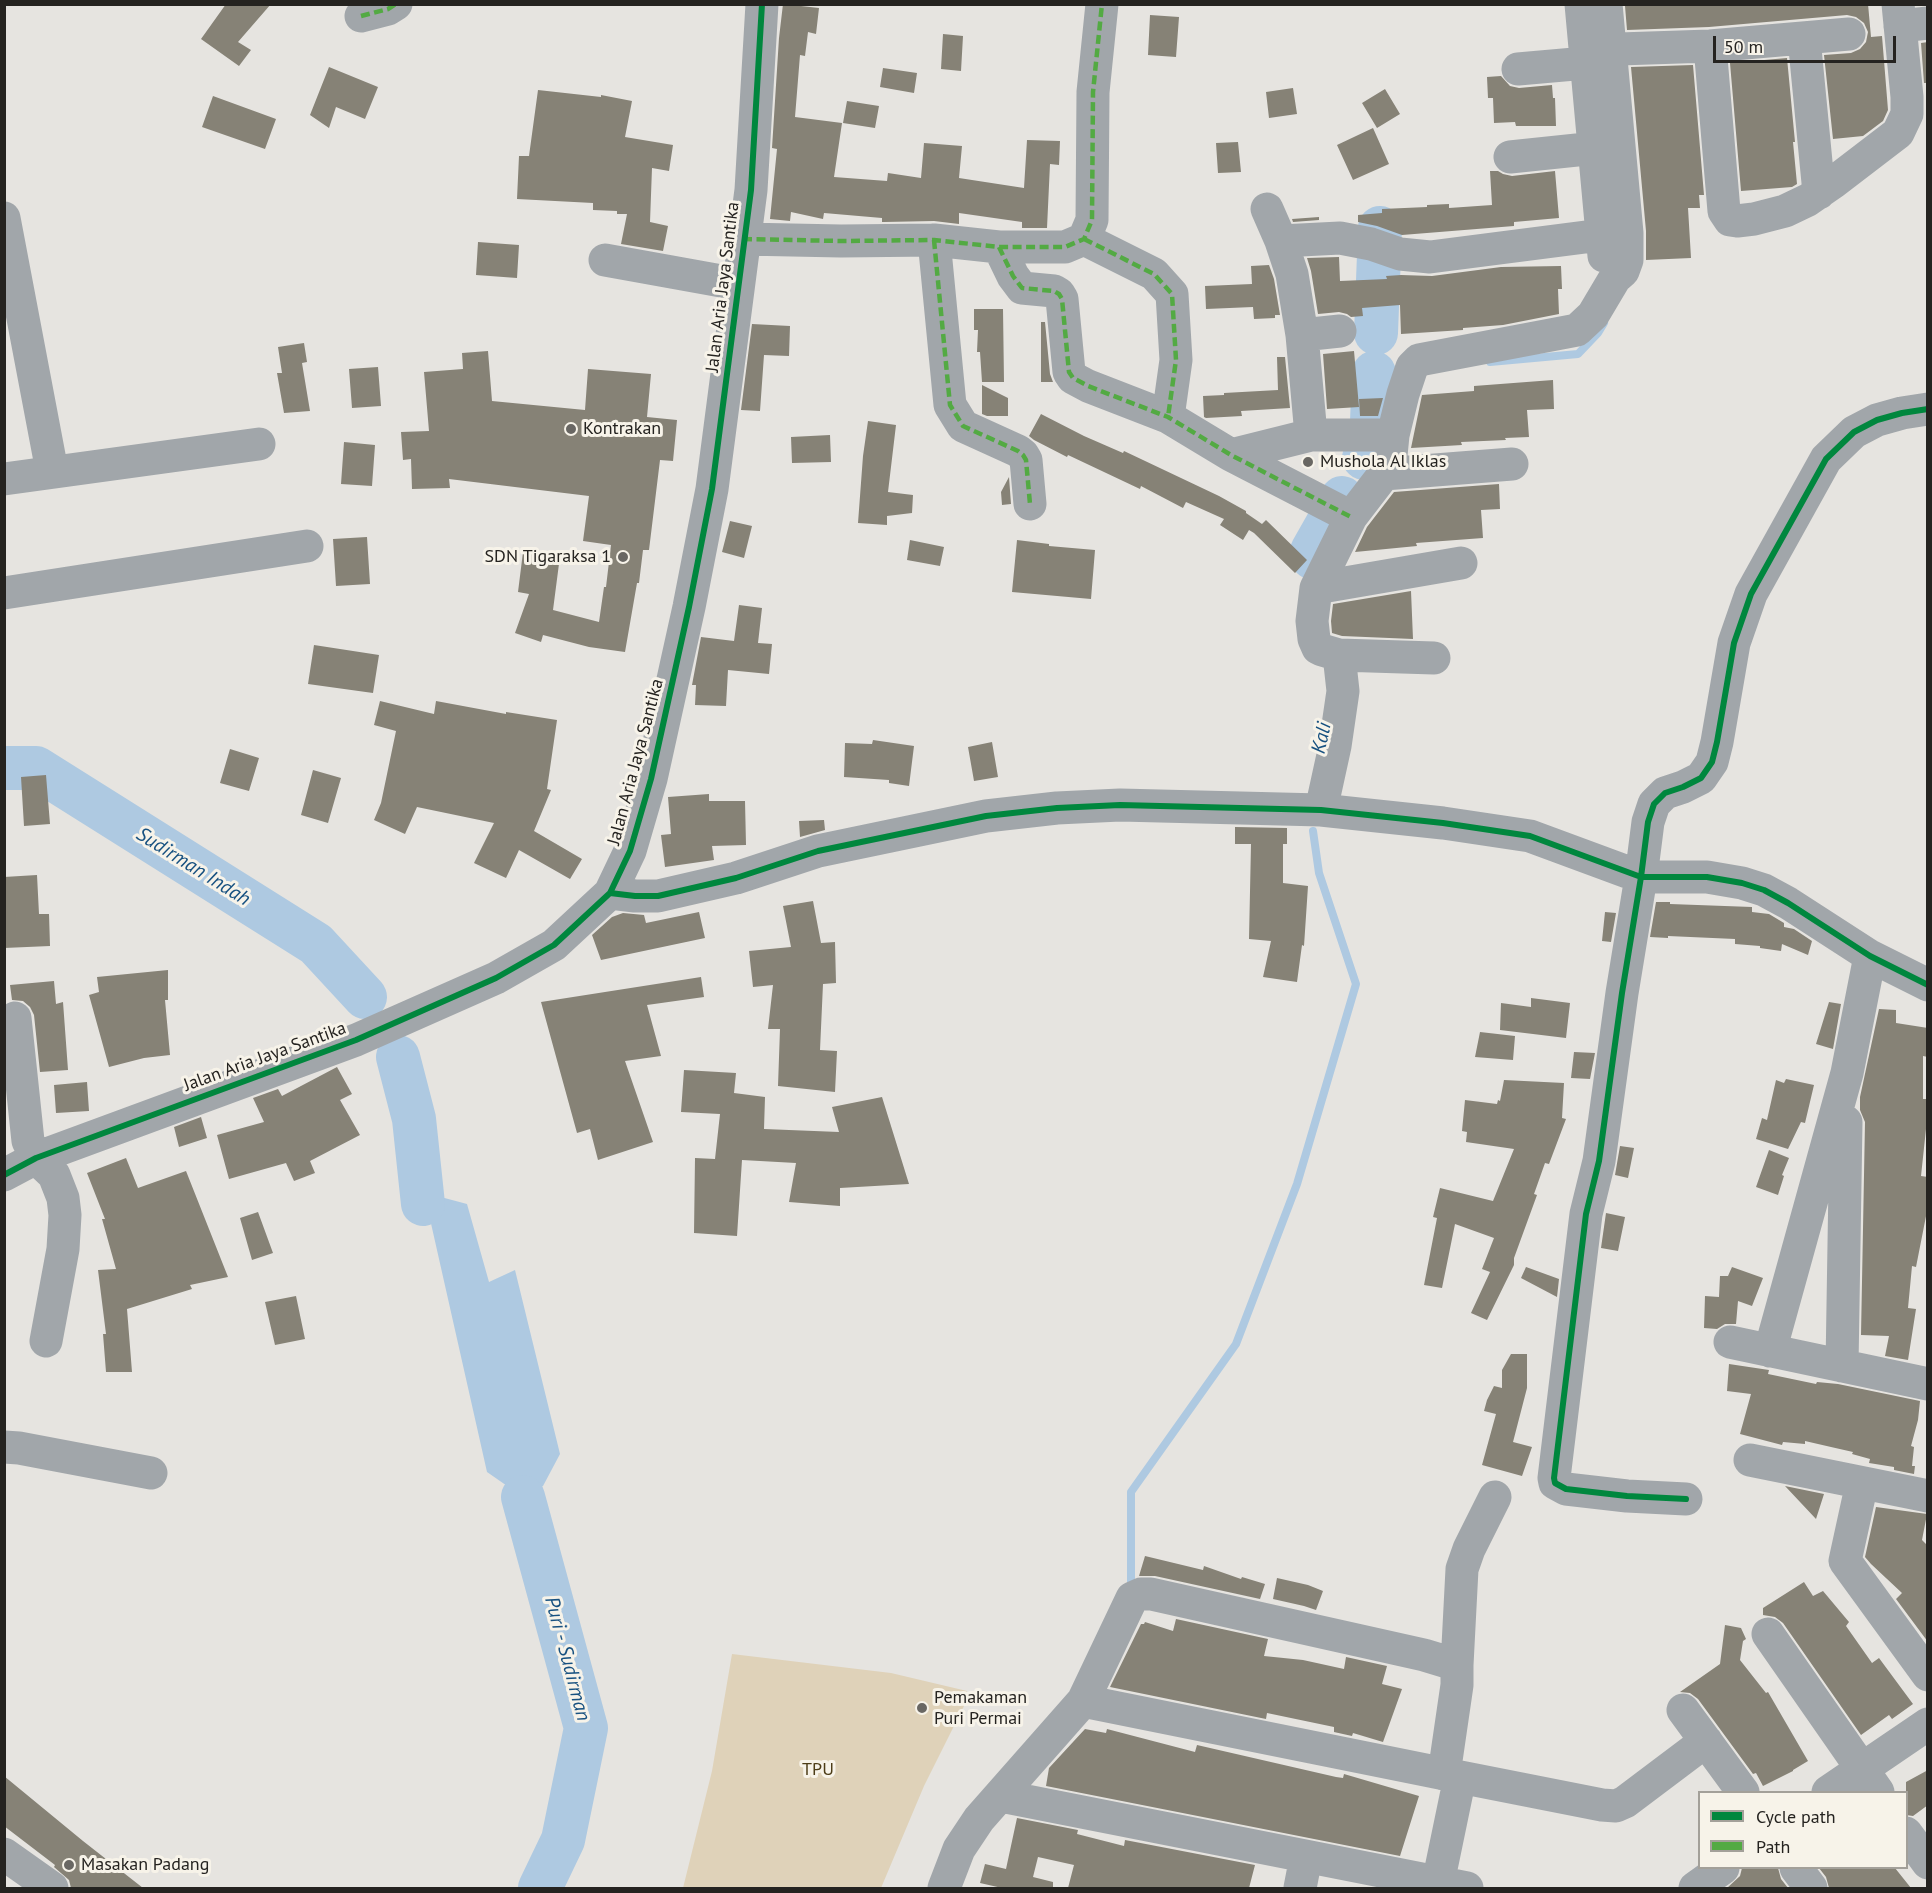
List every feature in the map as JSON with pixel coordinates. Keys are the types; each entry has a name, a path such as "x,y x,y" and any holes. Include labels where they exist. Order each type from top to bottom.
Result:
{"street":[{"path":"361,16 388,9 396,4"},
{"name":"Jalan Aria Jaya Santika","path":"4,1175 36,1158 356,1040 496,978 554,945 610,893 630,851 651,778 689,607 712,489 750,190 762,4"},
{"path":"743,239 841,242 934,240 999,247 1065,247 1083,239 1092,220 1093,92 1102,4"},
{"path":"1434,658 1339,655 1318,648 1311,621 1316,588 1351,517 1384,474 1391,455 1393,435 1412,367 1419,360 1577,330 1593,315 1615,278 1605,263 1614,234 1607,148 1594,54 1581,4"},
{"path":"1594,54 1606,4"},
{"path":"1710,46 1724,211 1730,220 1754,219 1785,211 1819,193 1898,133 1907,114 1908,18"},
{"path":"1518,69 1594,54 1849,34"},
{"path":"1804,38 1819,193"},
{"path":"1510,157 1607,148"},
{"path":"1267,209 1292,274 1302,335 1311,435"},
{"path":"4,218 52,471"},
{"path":"1281,241 1340,238 1371,244 1400,254 1430,257 1614,234"},
{"path":"1083,239 1154,274 1172,294 1176,360 1168,417"},
{"path":"934,240 950,405 963,426 1023,455 1026,460 1030,504"},
{"path":"999,247 1013,276 1022,288 1054,291 1062,299 1069,365 1073,378 1168,417 1232,455 1351,517"},
{"path":"605,260 738,284"},
{"path":"1302,335 1340,331"},
{"path":"1686,1499 1627,1496 1566,1489 1555,1483 1554,1478 1586,1214 1599,1161 1648,822 1653,804 1665,793 1701,778 1712,762 1734,643 1751,594 1826,459 1854,432 1877,420 1928,409"},
{"path":"1232,455 1311,435 1393,435"},
{"path":"4,479 259,444"},
{"path":"1384,474 1512,464"},
{"path":"4,593 307,546"},
{"path":"1316,588 1461,563"},
{"path":"1321,810 1335,746 1343,691 1339,655"},
{"path":"610,893 658,896 736,878 818,851 986,816 1057,808 1120,805 1321,810 1443,823 1530,836 1641,877 1707,877 1742,883 1764,890 1788,903 1870,956 1928,985"},
{"path":"1770,1351 1847,1073 1870,956"},
{"path":"15,1018 28,1141 36,1158 54,1175 63,1198 65,1215 63,1249 46,1341"},
{"path":"1842,1366 1847,1073"},
{"path":"1730,1342 1928,1384"},
{"path":"4,1447 151,1473"},
{"path":"1750,1460 1928,1496"},
{"path":"1862,1483 1845,1558 1847,1565 1928,1675"},
{"path":"1000,1796 1447,1887 1462,1569 1469,1549 1495,1497"},
{"path":"944,1888 958,1849 979,1819 1083,1701 1132,1598 1141,1594 1151,1594 1424,1655 1457,1665"},
{"path":"1768,1634 1870,1781"},
{"path":"1083,1701 1452,1776 1616,1806 1625,1802 1706,1741"},
{"path":"1683,1710 1742,1791"},
{"path":"1832,1791 1870,1781 1928,1724"},
{"path":"1908,1836 1928,1863"},
{"path":"4,1854 45,1886"},
{"path":"1300,1888 1306,1857"},
{"path":"1695,1888 1722,1869"},
{"path":"1797,1869 1811,1888"}],"green space":[{"name":"TPU","path":"732,1654 891,1673 967,1691 966,1702 924,1786 881,1888 683,1888 712,1771"}],"water":[{"path":"437,1196 467,1204 489,1282 515,1270 560,1454 543,1486 523,1497 487,1472 430,1219 423,1204"}],"building":[{"path":"226,4 271,4 238,42 251,50 239,66 201,39"},
{"path":"783,4 819,8 816,34 808,32 805,56 800,55 795,117 842,123 834,177 887,181 888,173 921,178 924,143 962,146 959,178 1024,188 1027,140 1060,141 1059,165 1050,164 1047,228 1022,228 1022,222 959,213 959,224 934,221 882,222 882,218 824,213 823,219 791,212 790,221 770,219 777,149 772,148"},
{"path":"1637,4 1868,4 1871,37 1882,36 1888,110 1883,121 1863,136 1833,139 1824,55 1851,53 1860,49 1866,42 1868,32 1864,23 1856,17 1847,15 1709,27 1627,30 1625,6"},
{"path":"1150,15 1179,17 1176,57 1148,55"},
{"path":"943,34 963,36 961,71 941,69"},
{"path":"1928,42 1928,83 1924,83 1921,43"},
{"path":"1787,58 1797,184 1792,187 1741,191 1730,63"},
{"path":"1693,65 1704,195 1699,195 1700,208 1688,208 1691,258 1646,260 1646,231 1631,67"},
{"path":"329,67 378,87 365,119 336,107 329,128 310,115"},
{"path":"883,68 917,73 914,93 880,87"},
{"path":"1501,76 1510,86 1519,88 1552,85 1556,126 1516,126 1515,122 1494,123 1493,98 1488,98 1487,77"},
{"path":"1293,88 1297,114 1269,118 1266,92"},
{"path":"1385,89 1400,114 1377,128 1362,103"},
{"path":"538,90 601,97 601,95 632,101 625,137 673,145 669,171 652,168 650,222 668,226 663,251 621,244 627,214 617,214 617,211 593,210 593,203 517,199 519,156 529,156"},
{"path":"213,96 276,119 265,149 202,127"},
{"path":"847,101 879,106 875,128 843,123"},
{"path":"1373,128 1389,164 1353,180 1337,145"},
{"path":"1238,142 1241,172 1218,173 1216,143"},
{"path":"1490,171 1512,176 1555,171 1559,218 1514,222 1514,226 1402,235 1358,222 1358,215 1382,213 1382,209 1449,204 1449,208 1492,205"},
{"path":"1319,217 1319,220 1293,222 1292,219"},
{"path":"478,242 519,245 517,278 476,275"},
{"path":"1339,257 1340,281 1387,279 1386,276 1401,275 1432,276 1501,267 1561,266 1562,289 1558,289 1559,314 1503,325 1401,334 1400,305 1362,308 1363,316 1351,317 1339,312 1318,314 1307,258"},
{"path":"1269,265 1274,279 1280,315 1275,315 1275,318 1254,319 1253,307 1206,309 1205,286 1252,284 1251,266"},
{"path":"974,309 1003,309 1004,382 982,382 980,352 977,352 978,330 974,330"},
{"path":"1041,322 1045,322 1050,374 1053,382 1041,382"},
{"path":"752,324 790,326 789,356 764,355 760,411 741,410"},
{"path":"304,343 307,362 302,363 310,411 284,413 277,373 282,373 278,347"},
{"path":"488,351 492,401 585,410 588,369 651,374 647,417 677,420 673,461 660,460 649,550 643,550 625,652 589,647 543,635 541,642 515,633 529,594 518,592 523,552 560,556 553,610 599,622 611,545 583,541 589,496 449,479 450,488 412,489 411,459 403,460 401,432 429,431 424,372 463,369 462,353"},
{"path":"1354,351 1359,407 1327,409 1323,354"},
{"path":"1277,357 1285,357 1290,408 1241,411 1242,416 1204,417 1203,396 1278,390"},
{"path":"378,367 381,406 352,408 349,369"},
{"path":"1553,380 1554,409 1527,410 1529,437 1411,448 1422,395 1474,391 1474,386"},
{"path":"982,385 1008,398 1008,416 982,414"},
{"path":"1383,398 1378,416 1360,416 1359,399"},
{"path":"1041,414 1084,436 1123,453 1124,451 1219,496 1246,511 1262,524 1266,520 1307,560 1295,573 1249,530 1243,540 1220,525 1224,519 1186,502 1183,508 1141,486 1140,489 1034,440 1029,436"},
{"path":"868,421 896,425 888,492 913,495 912,513 887,516 887,525 858,523"},
{"path":"830,435 831,462 792,463 791,437"},
{"path":"344,442 375,445 372,486 341,484"},
{"path":"1009,477 1011,504 1002,505 1001,492"},
{"path":"1499,484 1500,509 1481,510 1483,538 1416,543 1417,546 1355,552 1367,527 1394,492"},
{"path":"730,521 752,526 744,558 722,552"},
{"path":"367,537 370,584 336,586 333,539"},
{"path":"910,540 944,547 940,566 907,560"},
{"path":"1017,540 1049,544 1049,546 1095,550 1091,599 1012,592"},
{"path":"1411,591 1413,639 1342,636 1332,633 1333,604"},
{"path":"739,605 762,608 758,643 772,644 769,674 728,670 726,706 695,705 696,685 692,685 701,637 734,641"},
{"path":"314,645 379,655 373,693 308,684"},
{"path":"380,701 434,714 436,701 506,714 506,712 557,720 547,789 551,790 534,831 582,859 570,879 519,850 506,878 474,863 494,823 417,807 405,834 374,820 381,803 396,731 374,725"},
{"path":"873,740 914,746 909,786 889,783 889,780 844,777 845,743 872,744"},
{"path":"992,742 998,777 974,781 968,747"},
{"path":"230,749 259,758 249,791 220,783"},
{"path":"313,770 341,778 328,823 301,815"},
{"path":"46,775 50,824 24,826 21,777"},
{"path":"709,794 709,801 745,801 746,845 712,846 714,860 665,867 661,835 671,834 668,797"},
{"path":"824,820 825,830 800,837 799,821"},
{"path":"1235,827 1287,828 1287,844 1283,844 1283,883 1308,886 1304,946 1302,945 1297,982 1263,977 1271,941 1249,939 1251,844 1235,844"},
{"path":"37,875 39,914 49,914 50,946 4,948 4,877"},
{"path":"813,901 821,943 835,942 836,983 823,984 820,1050 837,1051 835,1092 778,1086 780,1029 768,1029 773,985 753,987 749,951 791,947 783,906"},
{"path":"1656,902 1752,907 1752,912 1769,914 1784,923 1784,927 1794,929 1812,941 1808,955 1782,944 1781,951 1735,944 1735,939 1650,937"},
{"path":"699,912 705,938 601,960 592,935 612,917 623,913 644,915 646,923"},
{"path":"1605,912 1616,913 1611,942 1602,941"},
{"path":"168,970 168,1000 165,1000 170,1055 144,1058 109,1067 89,995 99,992 97,977"},
{"path":"701,977 704,997 647,1005 661,1056 625,1061 653,1142 598,1160 590,1129 577,1133 541,1002"},
{"path":"54,981 56,1004 63,1002 68,1070 40,1072 34,1015 23,1001 12,1000 10,985"},
{"path":"1531,998 1570,1003 1566,1038 1500,1030 1501,1003 1531,1007"},
{"path":"1829,1002 1841,1004 1833,1049 1816,1044"},
{"path":"1879,1009 1896,1010 1896,1023 1928,1028 1928,1057 1923,1056 1923,1099 1928,1099 1921,1176 1928,1177 1928,1206 1916,1267 1912,1266 1908,1308 1916,1309 1908,1360 1885,1356 1889,1336 1861,1335 1865,1122 1860,1110 1860,1097"},
{"path":"1480,1032 1515,1036 1513,1060 1475,1057"},
{"path":"1574,1052 1595,1053 1590,1079 1571,1078"},
{"path":"337,1067 352,1094 340,1100 360,1135 310,1161 315,1173 294,1181 286,1163 229,1179 217,1135 264,1122 253,1098 278,1089 282,1096"},
{"path":"684,1070 736,1073 734,1093 765,1097 764,1129 839,1132 832,1107 882,1097 909,1184 840,1188 840,1206 789,1202 796,1163 742,1160 737,1236 694,1233 695,1158 715,1159 720,1114 681,1112"},
{"path":"1786,1079 1814,1085 1805,1123 1801,1122 1788,1149 1756,1139 1762,1118 1767,1120 1776,1080 1784,1083"},
{"path":"1504,1080 1564,1083 1562,1118 1566,1119 1549,1164 1545,1163 1534,1194 1537,1195 1514,1258 1514,1265 1487,1320 1471,1313 1490,1272 1482,1269 1494,1238 1455,1224 1442,1288 1424,1285 1437,1218 1433,1217 1440,1188 1493,1201 1514,1149 1466,1142 1467,1132 1462,1131 1465,1100 1497,1104 1498,1100 1500,1101"},
{"path":"87,1082 89,1111 56,1113 54,1085"},
{"path":"201,1117 207,1138 179,1147 174,1127"},
{"path":"1620,1146 1634,1148 1628,1178 1615,1175"},
{"path":"1769,1150 1789,1158 1782,1175 1784,1176 1778,1195 1756,1187"},
{"path":"126,1158 138,1188 186,1171 228,1277 190,1285 192,1289 127,1309 132,1372 106,1372 103,1334 106,1334 98,1270 116,1269 102,1219 105,1219 87,1173"},
{"path":"258,1212 273,1253 252,1260 240,1218"},
{"path":"1606,1213 1625,1217 1618,1251 1601,1248"},
{"path":"1526,1267 1559,1279 1557,1297 1521,1278"},
{"path":"1732,1267 1763,1278 1752,1306 1738,1301 1736,1324 1725,1324 1717,1329 1704,1328 1705,1296 1719,1297 1720,1276 1728,1276"},
{"path":"296,1296 305,1339 275,1345 265,1302"},
{"path":"1511,1354 1527,1354 1527,1388 1513,1442 1532,1447 1522,1476 1482,1465 1496,1414 1484,1411 1494,1386 1502,1388 1502,1370"},
{"path":"1729,1364 1769,1370 1768,1374 1816,1384 1817,1382 1838,1384 1920,1401 1911,1446 1914,1447 1912,1466 1915,1466 1914,1474 1894,1470 1894,1467 1869,1463 1870,1459 1852,1454 1853,1452 1805,1441 1805,1444 1783,1442 1782,1445 1740,1434 1751,1394 1727,1391"},
{"path":"1785,1486 1824,1494 1816,1519"},
{"path":"1876,1507 1927,1514 1922,1540 1928,1546 1928,1642 1896,1599 1902,1593 1865,1557"},
{"path":"1145,1556 1203,1570 1204,1566 1241,1579 1242,1577 1265,1584 1260,1599 1155,1576 1139,1576"},
{"path":"1277,1578 1323,1591 1316,1610 1273,1599"},
{"path":"1804,1582 1813,1596 1823,1591 1849,1622 1846,1626 1872,1663 1879,1658 1913,1704 1892,1719 1889,1715 1861,1735 1783,1623 1775,1617 1763,1615 1763,1608"},
{"path":"1176,1619 1268,1639 1264,1656 1303,1660 1344,1669 1346,1657 1387,1666 1382,1684 1402,1689 1383,1742 1353,1733 1352,1736 1334,1732 1334,1727 1267,1713 1266,1719 1110,1687 1141,1624 1145,1622 1173,1631"},
{"path":"1725,1625 1741,1628 1746,1639 1743,1641 1740,1660 1766,1693 1768,1692 1808,1761 1763,1786 1756,1773 1753,1774 1698,1699 1690,1693 1680,1692 1720,1664"},
{"path":"1085,1729 1106,1733 1107,1729 1195,1752 1197,1745 1336,1777 1343,1778 1344,1774 1419,1796 1400,1856 1046,1786 1049,1768"},
{"path":"1928,1770 1928,1805 1913,1816 1908,1815 1906,1782"},
{"path":"4,1776 143,1888 71,1888 69,1880 54,1867 55,1865 4,1826"},
{"path":"1017,1818 1078,1830 1077,1834 1124,1846 1125,1840 1255,1865 1249,1888 1068,1888 1074,1865 1038,1857 1033,1877 1053,1882 1053,1888 1002,1888 980,1883 985,1864 1006,1869"},
{"path":"1742,1869 1778,1869 1781,1879 1788,1888 1727,1888 1740,1876"},
{"path":"1820,1869 1896,1869 1911,1888 1829,1888 1826,1877"}],"waterway":[{"name":"Kali","path":"1376,333 1380,228"},
{"path":"1490,362 1578,354 1598,333 1604,323"},
{"path":"1374,373 1404,370"},
{"name":"Kali","path":"1364,458 1371,446 1374,373"},
{"name":"Kali","path":"1313,558 1312,551 1342,498"},
{"name":"Sudirman Indah","path":"4,768 36,768 316,944 365,997"},
{"path":"1131,1588 1131,1492 1236,1344 1297,1184 1356,984 1319,873 1313,831"},
{"name":"Sudirman Indah","path":"398,1057 414,1119 423,1204"},
{"name":"Puri - Sudirman","path":"523,1497 586,1728 563,1840 540,1888"}],"marked path":[{"path":"361,16 388,9 396,4"},
{"path":"743,239 934,240 999,247 1065,247 1084,239 1092,220 1093,92 1102,4"},
{"path":"1084,239 1154,274 1172,294 1176,360 1168,417"},
{"path":"934,240 950,405 963,426 1023,455 1026,460 1030,504"},
{"path":"999,247 1013,276 1022,288 1054,291 1062,299 1069,372 1073,378 1168,417 1231,455 1351,517"}],"cycle path":[{"path":"4,1175 36,1158 356,1040 496,978 554,945 610,893 630,851 651,779 712,489 751,190 762,4"},
{"path":"1686,1499 1627,1496 1566,1489 1555,1483 1554,1478 1586,1214 1599,1161 1648,822 1654,804 1665,793 1701,778 1712,762 1734,643 1751,594 1826,459 1854,432 1877,420 1928,409"},
{"path":"610,893 658,896 736,878 818,851 986,816 1057,808 1120,805 1321,810 1443,823 1530,836 1641,877 1707,877 1742,883 1764,890 1788,903 1870,956 1928,985"}],"place":[{"name":"Kontrakan","path":"571,429"},
{"name":"Mushola Al Iklas","path":"1308,462"},
{"name":"SDN Tigaraksa 1","path":"623,557"},
{"name":"Pemakaman Puri Permai","path":"922,1708"},
{"name":"Masakan Padang","path":"69,1865"}]}
